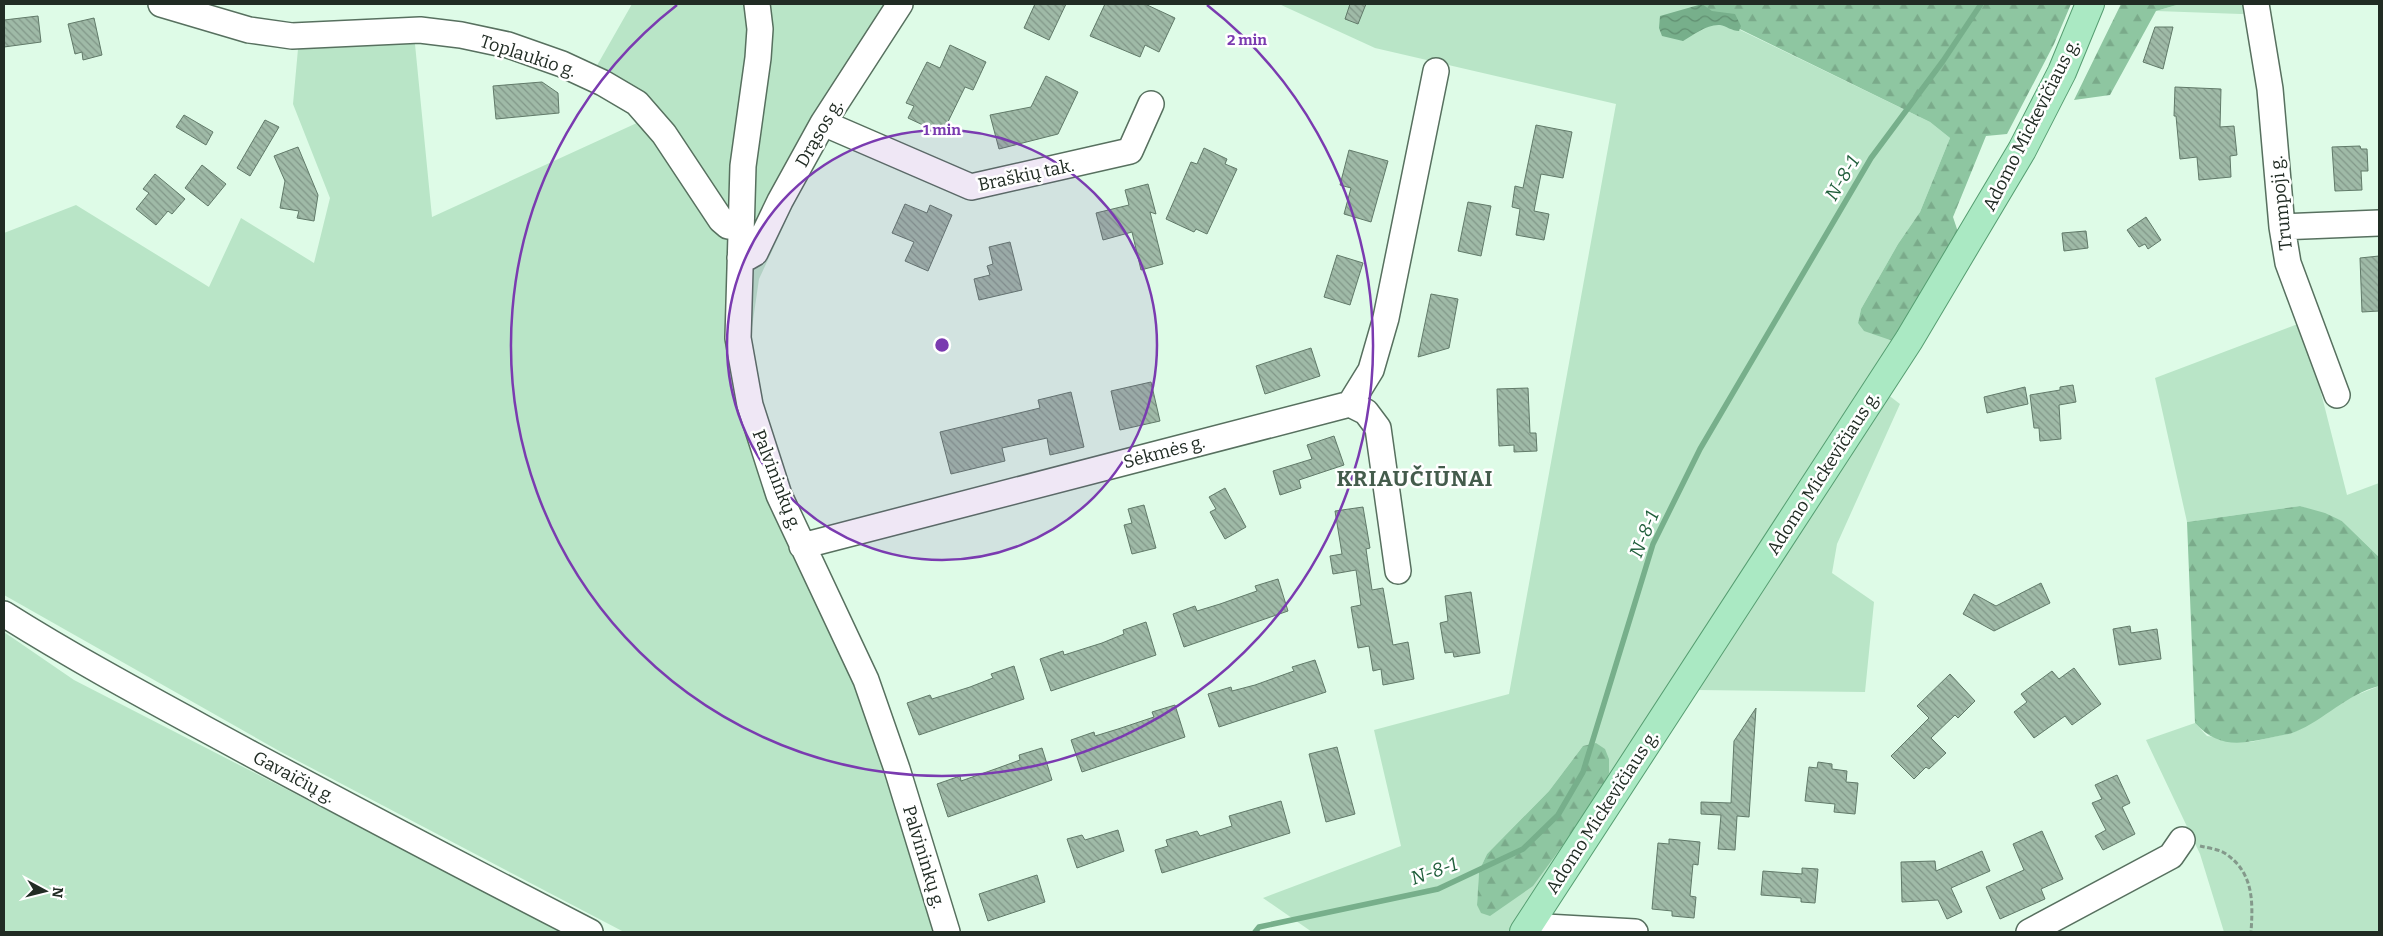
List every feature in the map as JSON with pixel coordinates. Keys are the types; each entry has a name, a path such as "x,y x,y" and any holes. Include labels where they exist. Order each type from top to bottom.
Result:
{"main road":[{"name":"Adomo Mickevičiaus g.","path":"1526,929 1924,316 2022,150 2062,72 2090,4"}],"street":[{"name":"Toplaukio g.","path":"161,4 249,30 292,36 420,30 462,35 508,45 562,64 604,83 637,103 664,134 721,220 728,226 740,228"},
{"name":"Palvininkų g.","path":"757,4 758,58 743,166 738,338 750,405 760,443 779,496 866,680 898,769 947,932"},
{"name":"Drąsos g.","path":"740,258 748,258 755,253 780,201 823,123 900,4"},
{"name":"Trumpoji g.","path":"2256,4 2270,89 2282,227 2288,263 2337,395"},
{"path":"1398,571 1378,428 1366,412 1350,404 1371,370 1386,318 1436,71"},
{"name":"Braškių tak.","path":"823,123 971,187 1130,152 1151,104"},
{"path":"2282,227 2379,223"},
{"name":"Sėkmės g.","path":"802,546 1350,404"},
{"name":"Gavaičių g.","path":"4,614 71,656 155,702 427,848 590,932"},
{"path":"2029,932 2171,856 2182,840"},
{"name":"Adomo Mickevičiaus g.","path":"1526,929 1635,932"}],"path":[{"path":"2182,840 2225,854 2241,868 2250,886 2253,902 2251,932"}],"shaded area":[{"path":"632,4 908,4 825,137 759,279 751,334 760,417 883,763 938,932 624,932 281,752 4,595 4,233 76,205 209,287 241,218 314,263 330,198 293,104 299,38 414,34 432,217 639,122 587,83"},
{"path":"1279,4 1698,4 1701,11 1930,122 1950,138 1920,212 1898,244 1861,309 1858,323 1896,342 1514,932 1312,932 1263,898 1401,846 1374,730 1509,694 1616,104 1375,48","holes":["1583,746 1477,905 1479,871 1487,854 1549,791"]},
{"path":"2180,4 2266,4 2267,12 2241,14 2156,11"},
{"path":"2303,322 2347,495 2379,483 2379,557 2342,521 2300,506 2187,522 2155,378"},
{"path":"1887,394 1900,404 1837,544 1832,573 1874,602 1865,692 1698,690"},
{"path":"4,632 74,680 564,932 4,932"},
{"path":"2379,686 2379,932 2224,932 2200,854 2146,740 2195,723 2207,736 2251,742 2295,732 2349,698"}],"green space":[{"path":"1698,4 2071,4 2054,44 2007,134 1986,136 1953,217 1959,235 1896,342 1864,331 1858,323 1861,309 1898,244 1920,212 1950,138 1930,122 1701,10"},
{"path":"2121,4 2180,4 2156,11 2110,95 2074,100"},
{"path":"2300,506 2325,513 2342,521 2379,557 2379,686 2356,695 2295,732 2238,743 2220,740 2203,731 2195,723 2187,522"},
{"path":"1596,743 1605,749 1609,759 1609,773 1601,793 1533,886 1490,916 1481,913 1477,905 1479,871 1487,854 1549,791 1583,746"}],"water":[{"path":"1702,4 1712,11 1735,14 1741,26 1739,31 1715,25 1700,30 1683,41 1662,36 1659,28 1660,16"}],"building":[{"path":"1035,4 1066,4 1049,40 1024,28"},
{"path":"1105,4 1145,4 1175,18 1159,52 1145,45 1140,57 1090,36"},
{"path":"1350,4 1366,4 1358,24 1345,19"},
{"path":"38,16 41,42 4,47 4,20"},
{"path":"94,18 102,55 83,60 82,52 75,54 68,24"},
{"path":"2155,27 2173,27 2163,69 2143,62"},
{"path":"950,45 986,62 973,90 965,87 942,134 908,118 914,106 906,103 927,62 940,68"},
{"path":"1046,76 1078,92 1058,134 999,149 990,115 1031,107"},
{"path":"542,82 558,93 559,113 496,119 493,86"},
{"path":"2175,87 2221,89 2220,127 2234,126 2237,155 2230,156 2231,177 2199,180 2197,157 2180,159 2176,116 2174,116"},
{"path":"184,115 213,132 206,145 176,127"},
{"path":"265,120 279,127 250,176 237,168"},
{"path":"1536,125 1572,132 1563,178 1541,174 1534,211 1549,214 1544,240 1516,235 1520,209 1512,207 1515,186 1523,188"},
{"path":"2360,146 2361,149 2367,149 2368,171 2361,171 2362,190 2335,191 2332,147"},
{"path":"298,147 318,195 314,221 297,218 299,211 280,208 285,181 274,156"},
{"path":"1204,148 1227,159 1225,164 1237,169 1207,234 1196,229 1194,232 1166,219 1191,162 1197,164"},
{"path":"1349,150 1388,161 1371,222 1344,214 1351,188 1340,185"},
{"path":"202,165 226,184 208,206 185,188"},
{"path":"155,174 185,199 172,214 168,211 156,225 136,209 149,193 143,189"},
{"path":"1148,184 1156,214 1150,212 1163,264 1141,270 1132,232 1103,240 1096,213 1129,205 1125,190"},
{"path":"1468,202 1491,206 1481,256 1458,251"},
{"path":"905,204 927,213 930,205 952,215 928,271 905,261 914,242 892,233"},
{"path":"2146,217 2161,240 2148,249 2145,244 2139,247 2127,230"},
{"path":"2086,231 2088,248 2064,251 2062,233"},
{"path":"1010,242 1022,290 979,300 974,279 990,275 987,266 993,264 989,247"},
{"path":"1337,255 1363,263 1350,305 1324,297"},
{"path":"2379,256 2379,311 2362,312 2360,258"},
{"path":"1431,294 1458,299 1449,348 1418,357"},
{"path":"1311,348 1320,376 1265,394 1256,366"},
{"path":"1151,382 1160,421 1120,430 1111,391"},
{"path":"2073,385 2076,402 2059,405 2061,439 2040,441 2039,428 2034,428 2030,395 2060,390 2060,387"},
{"path":"2025,387 2028,404 1987,413 1984,397"},
{"path":"1528,388 1530,433 1536,433 1537,451 1514,452 1514,445 1499,446 1497,389"},
{"path":"1071,392 1084,447 1050,455 1047,438 1002,448 1005,461 951,474 940,432 1040,408 1038,400"},
{"path":"1334,436 1344,465 1299,480 1301,488 1280,495 1273,471 1312,459 1307,445"},
{"path":"1225,488 1246,527 1225,539 1210,512 1216,509 1209,497"},
{"path":"1144,505 1156,548 1132,554 1124,525 1132,523 1128,509"},
{"path":"1363,507 1370,548 1366,549 1372,590 1383,588 1393,645 1408,642 1414,679 1383,685 1381,669 1373,671 1369,646 1358,648 1351,607 1361,605 1356,570 1333,574 1330,556 1342,554 1335,511"},
{"path":"1278,579 1288,611 1184,647 1173,614 1195,606 1197,611 1220,604 1257,591 1255,586"},
{"path":"2041,583 2050,603 1994,631 1963,614 1974,594 1996,606"},
{"path":"1471,592 1480,653 1454,657 1453,652 1445,653 1440,623 1448,621 1445,596"},
{"path":"1146,622 1156,655 1051,691 1040,659 1063,651 1064,655 1102,643 1124,634 1123,630"},
{"path":"2130,626 2131,633 2157,629 2161,659 2119,665 2113,629"},
{"path":"1315,660 1326,692 1219,727 1208,694 1231,687 1232,691 1255,685 1294,671 1292,667"},
{"path":"1014,666 1024,699 919,735 907,703 930,695 932,699 970,687 993,678 991,674"},
{"path":"2074,668 2101,704 2072,725 2065,716 2034,738 2014,712 2027,702 2021,694 2052,671 2059,679"},
{"path":"1950,674 1975,701 1958,718 1955,715 1931,738 1946,753 1929,769 1926,767 1914,779 1891,756 1929,718 1917,706"},
{"path":"1175,705 1185,737 1082,772 1071,740 1094,732 1095,736 1154,717 1152,712"},
{"path":"1756,708 1749,817 1737,816 1735,850 1718,849 1721,815 1701,814 1701,802 1731,803 1734,741"},
{"path":"1337,747 1355,814 1326,822 1309,754"},
{"path":"1042,748 1052,780 948,817 937,784 960,776 961,781 1020,760 1019,755"},
{"path":"1818,762 1832,764 1832,769 1847,771 1846,782 1858,783 1855,814 1834,812 1835,804 1805,801 1809,767 1817,768"},
{"path":"2117,775 2130,803 2122,807 2135,834 2103,850 2095,836 2106,830 2092,803 2102,799 2095,785"},
{"path":"1281,801 1290,833 1162,873 1155,850 1168,846 1166,840 1197,831 1200,836 1232,826 1229,816"},
{"path":"1118,830 1124,851 1077,868 1067,839 1082,835 1085,840"},
{"path":"2042,831 2063,879 2041,889 2045,899 2000,919 1986,887 2024,870 2013,844"},
{"path":"1669,839 1700,842 1698,865 1693,864 1690,896 1696,897 1694,918 1672,916 1672,911 1652,909 1658,843 1669,844"},
{"path":"1982,851 1990,871 1951,888 1962,912 1947,919 1938,900 1902,902 1901,862 1935,861 1936,871"},
{"path":"1802,868 1818,869 1815,903 1801,902 1801,898 1761,895 1763,871 1802,874"},
{"path":"1037,875 1045,902 988,921 979,894"}],"waterway":[{"name":"N-8-1","path":"1255,932 1259,927 1438,889 1523,849 1558,815 1583,772 1653,544 1700,449 1871,158 1943,61 1981,4"}],"district":[{"name":"KRIAUČIŪNAI","path":"1415,478"}]}
